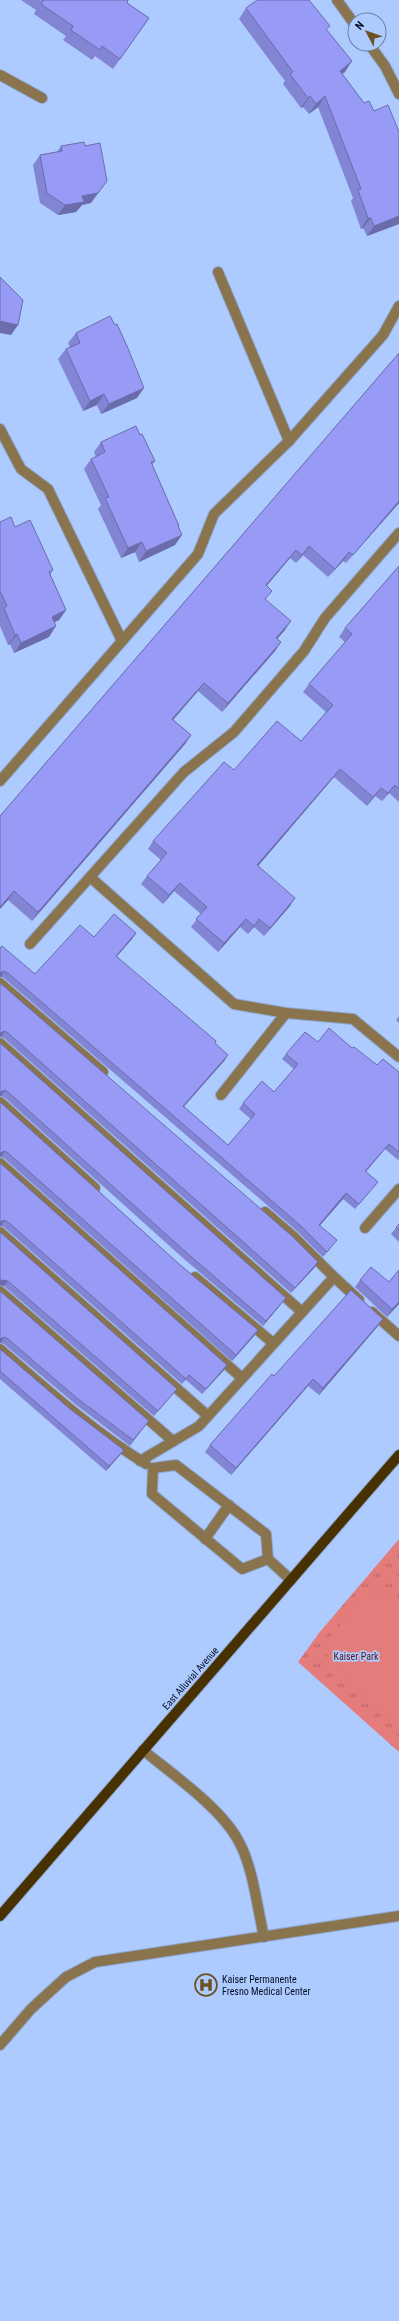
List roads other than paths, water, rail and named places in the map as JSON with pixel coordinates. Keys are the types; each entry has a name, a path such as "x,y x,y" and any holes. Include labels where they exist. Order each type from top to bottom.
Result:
{"main road":[{"name":"East Alluvial Avenue","path":"0,1916 399,1455"}],"street":[{"path":"337,0 347,14"},
{"path":"375,52 385,66 399,94"},
{"path":"0,75 42,98"},
{"path":"218,272 289,441"},
{"path":"0,781 198,554 214,514 289,441 383,335 399,306"},
{"path":"0,429 21,469 48,489 122,641"},
{"path":"30,944 184,772 234,732 304,650 325,618 399,533"},
{"path":"90,878 234,1004 286,1013 353,1019 399,1057"},
{"path":"0,983 112,1080"},
{"path":"221,1095 286,1013"},
{"path":"0,1043 302,1312"},
{"path":"0,1102 104,1196"},
{"path":"0,1163 242,1378"},
{"path":"365,1228 399,1189"},
{"path":"258,1206 293,1236 334,1277 399,1336"},
{"path":"0,1232 208,1416"},
{"path":"186,1269 273,1343"},
{"path":"140,1460 199,1426 334,1277"},
{"path":"0,1291 173,1441"},
{"path":"0,1349 82,1418 140,1460 153,1468 176,1465 266,1534 268,1559 292,1580"},
{"path":"153,1468 152,1494 242,1569 268,1559"},
{"path":"205,1538 229,1506"},
{"path":"143,1750 220,1817 238,1839 246,1857 264,1936"},
{"path":"0,2045 31,2010 66,1977 95,1962 399,1916"}],"place":[{"name":"Kaiser Permanente Fresno Medical Center","path":"206,1985"}],"park label":[{"name":"Kaiser Park","path":"356,1656"}]}
